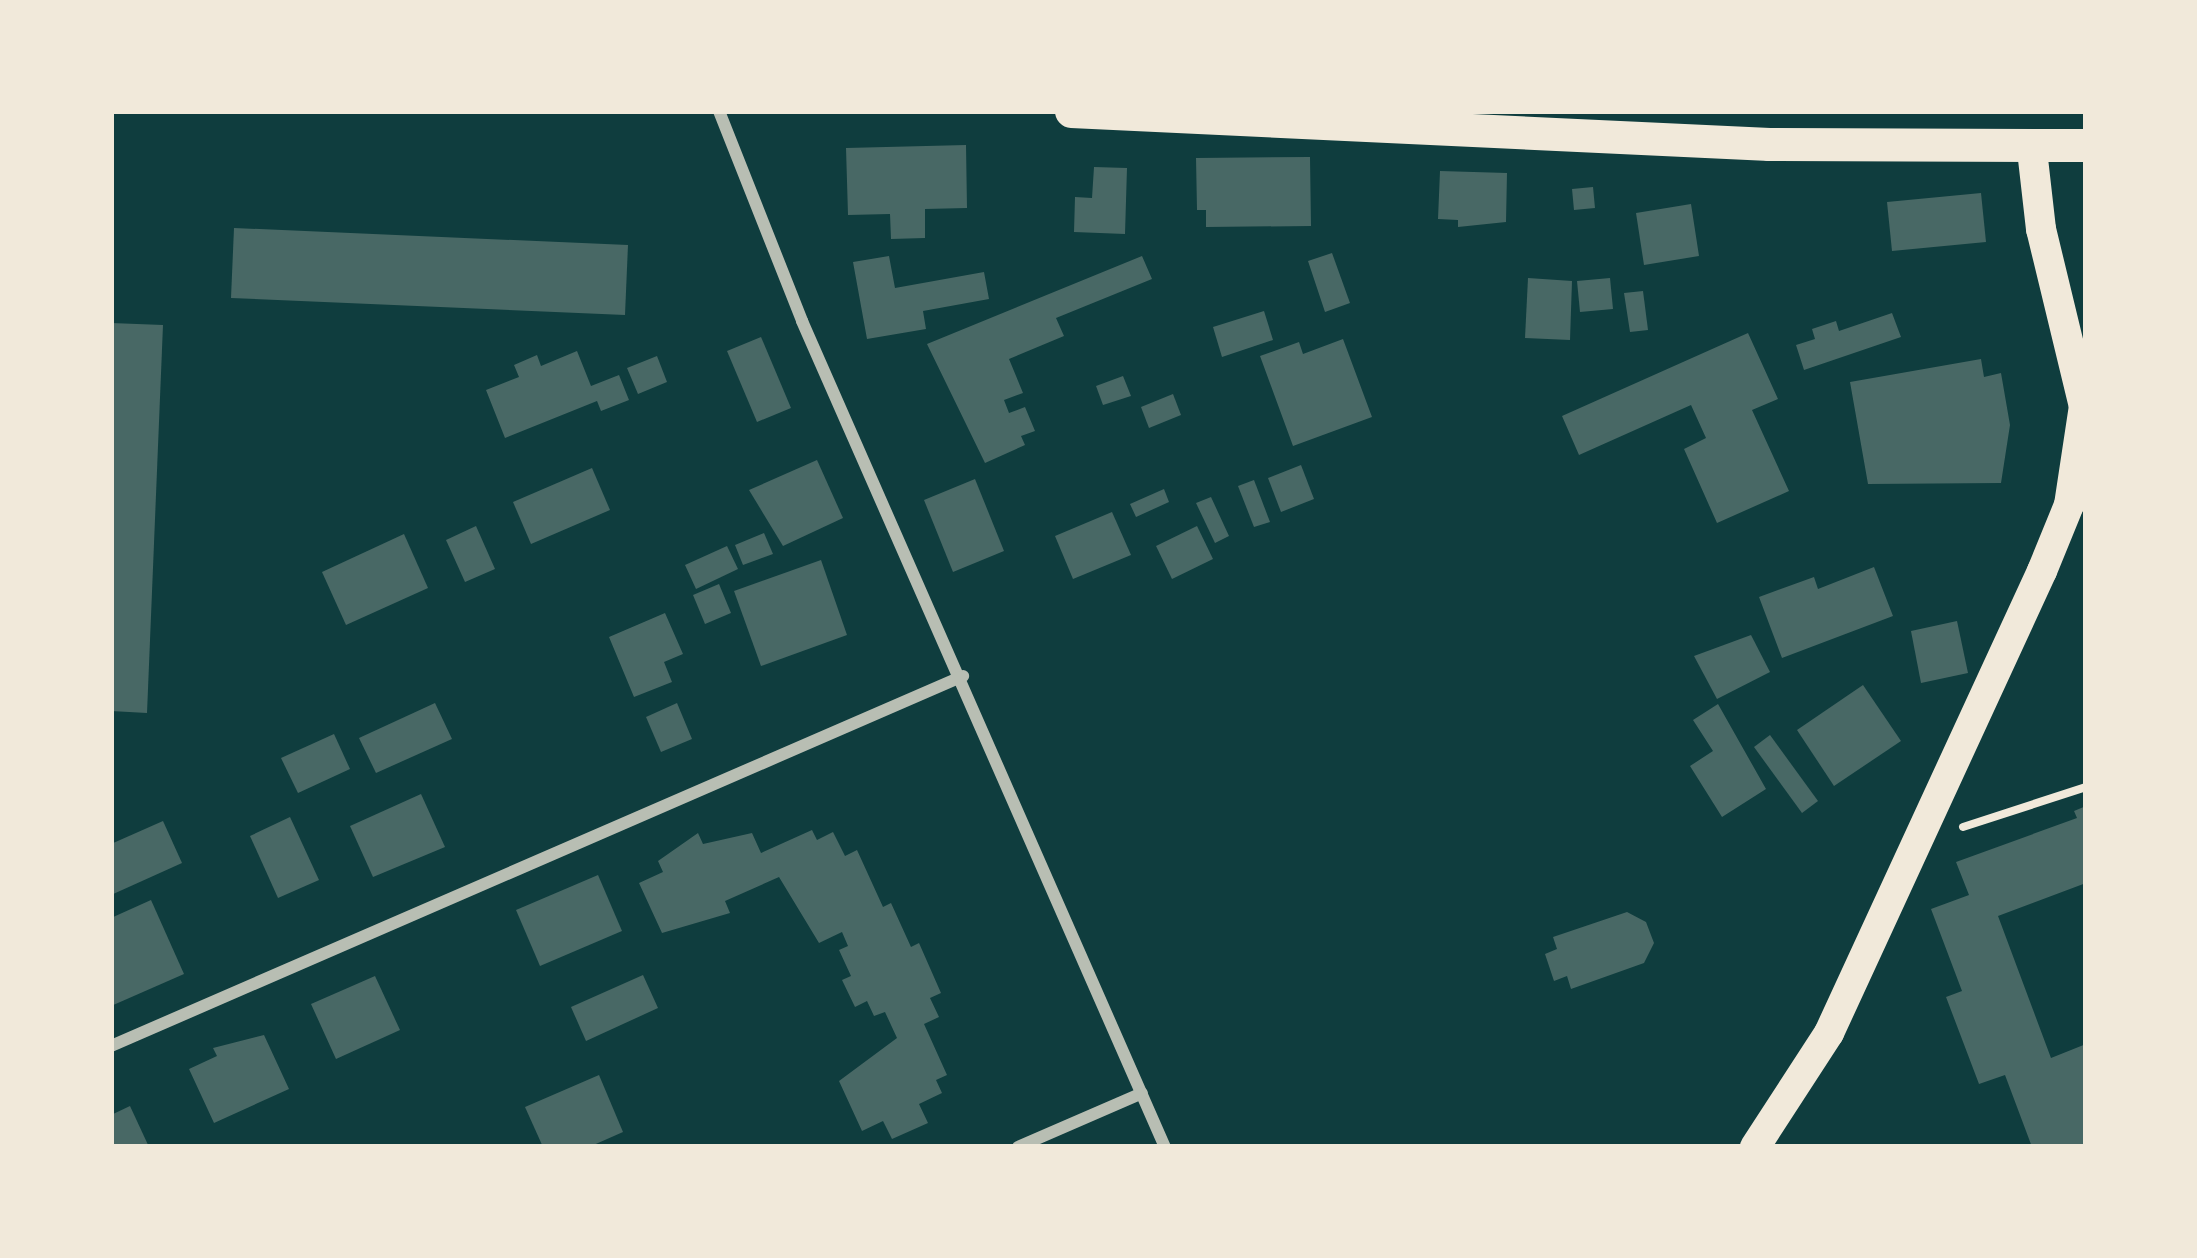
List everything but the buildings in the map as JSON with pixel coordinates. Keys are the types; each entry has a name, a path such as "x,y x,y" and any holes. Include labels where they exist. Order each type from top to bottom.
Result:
{"highway":[{"path":"1072,111 2032,150 2086,145"}],"main road":[{"path":"1755,1147 1829,1034 1968,741 2069,505 2085,398 2041,229 2032,150"}],"street":[{"path":"719,111 802,321 963,676 1165,1147"},
{"path":"111,1046 963,676"},
{"path":"1018,1147 1142,1093"}],"path":[{"path":"1955,843 1966,822 2086,787"}]}
